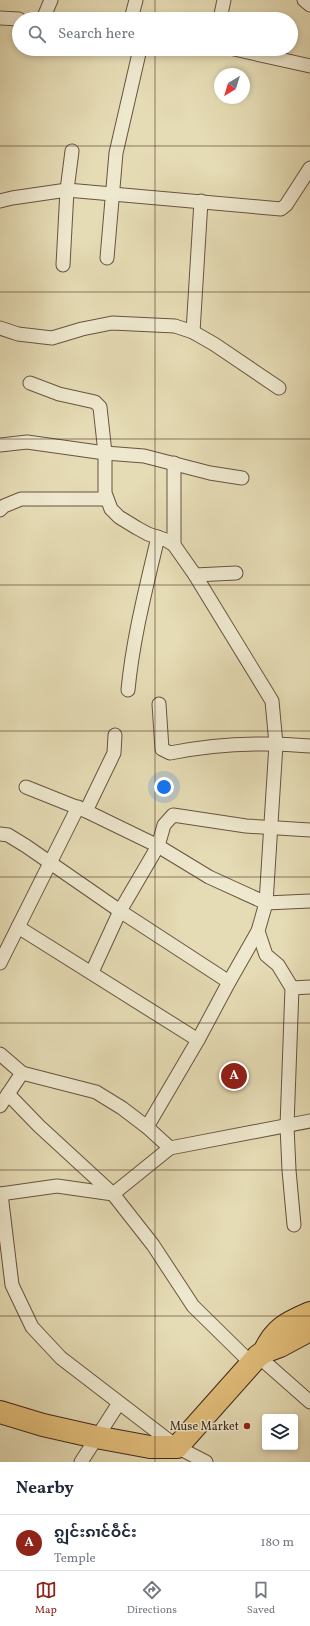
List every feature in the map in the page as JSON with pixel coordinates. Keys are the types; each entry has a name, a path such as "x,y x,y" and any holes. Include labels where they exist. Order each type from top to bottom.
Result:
{"highway":[{"path":"0,1412 43,1425 96,1437 150,1447 177,1447 258,1357 277,1330 285,1324 310,1313"},
{"path":"258,1357 310,1330"}],"street":[{"path":"46,12 51,0"},
{"path":"133,12 136,0"},
{"path":"221,12 224,0"},
{"path":"304,0 310,5"},
{"path":"0,18 12,19"},
{"path":"107,258 116,153 138,56"},
{"path":"265,56 310,66"},
{"path":"63,265 72,151"},
{"path":"0,201 68,190 281,208 286,205 310,168"},
{"path":"193,332 201,201"},
{"path":"0,328 18,334 52,338 82,329 112,323 175,326 193,332 214,344 279,388"},
{"path":"30,383 59,394 95,402 100,407 102,411 105,453 106,499 111,509 119,517 142,531 166,540 174,545 195,575 272,701 276,744 266,903 258,931 198,1040 147,1126"},
{"path":"0,445 27,442 105,453 144,456 210,473 242,478"},
{"path":"174,463 174,545"},
{"path":"0,510 4,506 21,499 106,499"},
{"path":"128,690 131,660 139,619 158,537"},
{"path":"195,575 236,573"},
{"path":"159,704 162,749 166,752 170,753 199,747 276,744 310,746"},
{"path":"0,963 50,862 114,754 115,735"},
{"path":"26,787 82,809 158,846 209,877 266,903 310,901"},
{"path":"92,972 120,910 158,846 164,825 173,815 246,826 270,826 310,830"},
{"path":"0,834 8,835 50,862 229,982"},
{"path":"18,928 92,972 198,1040"},
{"path":"258,931 266,955 278,965 292,988 287,1126 294,1225"},
{"path":"292,988 310,987"},
{"path":"0,1054 22,1073 96,1092 147,1126 170,1148"},
{"path":"0,1106 22,1073"},
{"path":"8,1094 39,1126 113,1194 153,1245 193,1306 258,1357 310,1402"},
{"path":"206,1462 177,1447 61,1358 32,1327 12,1285 0,1194 58,1186 113,1194 170,1148 310,1121"},
{"path":"81,1462 119,1403"}],"place":[{"name":"ၵျွင်းၵၢင်ဝဵင်း","path":"234,1076"},
{"name":"Muse Market","path":"247,1426"}]}
